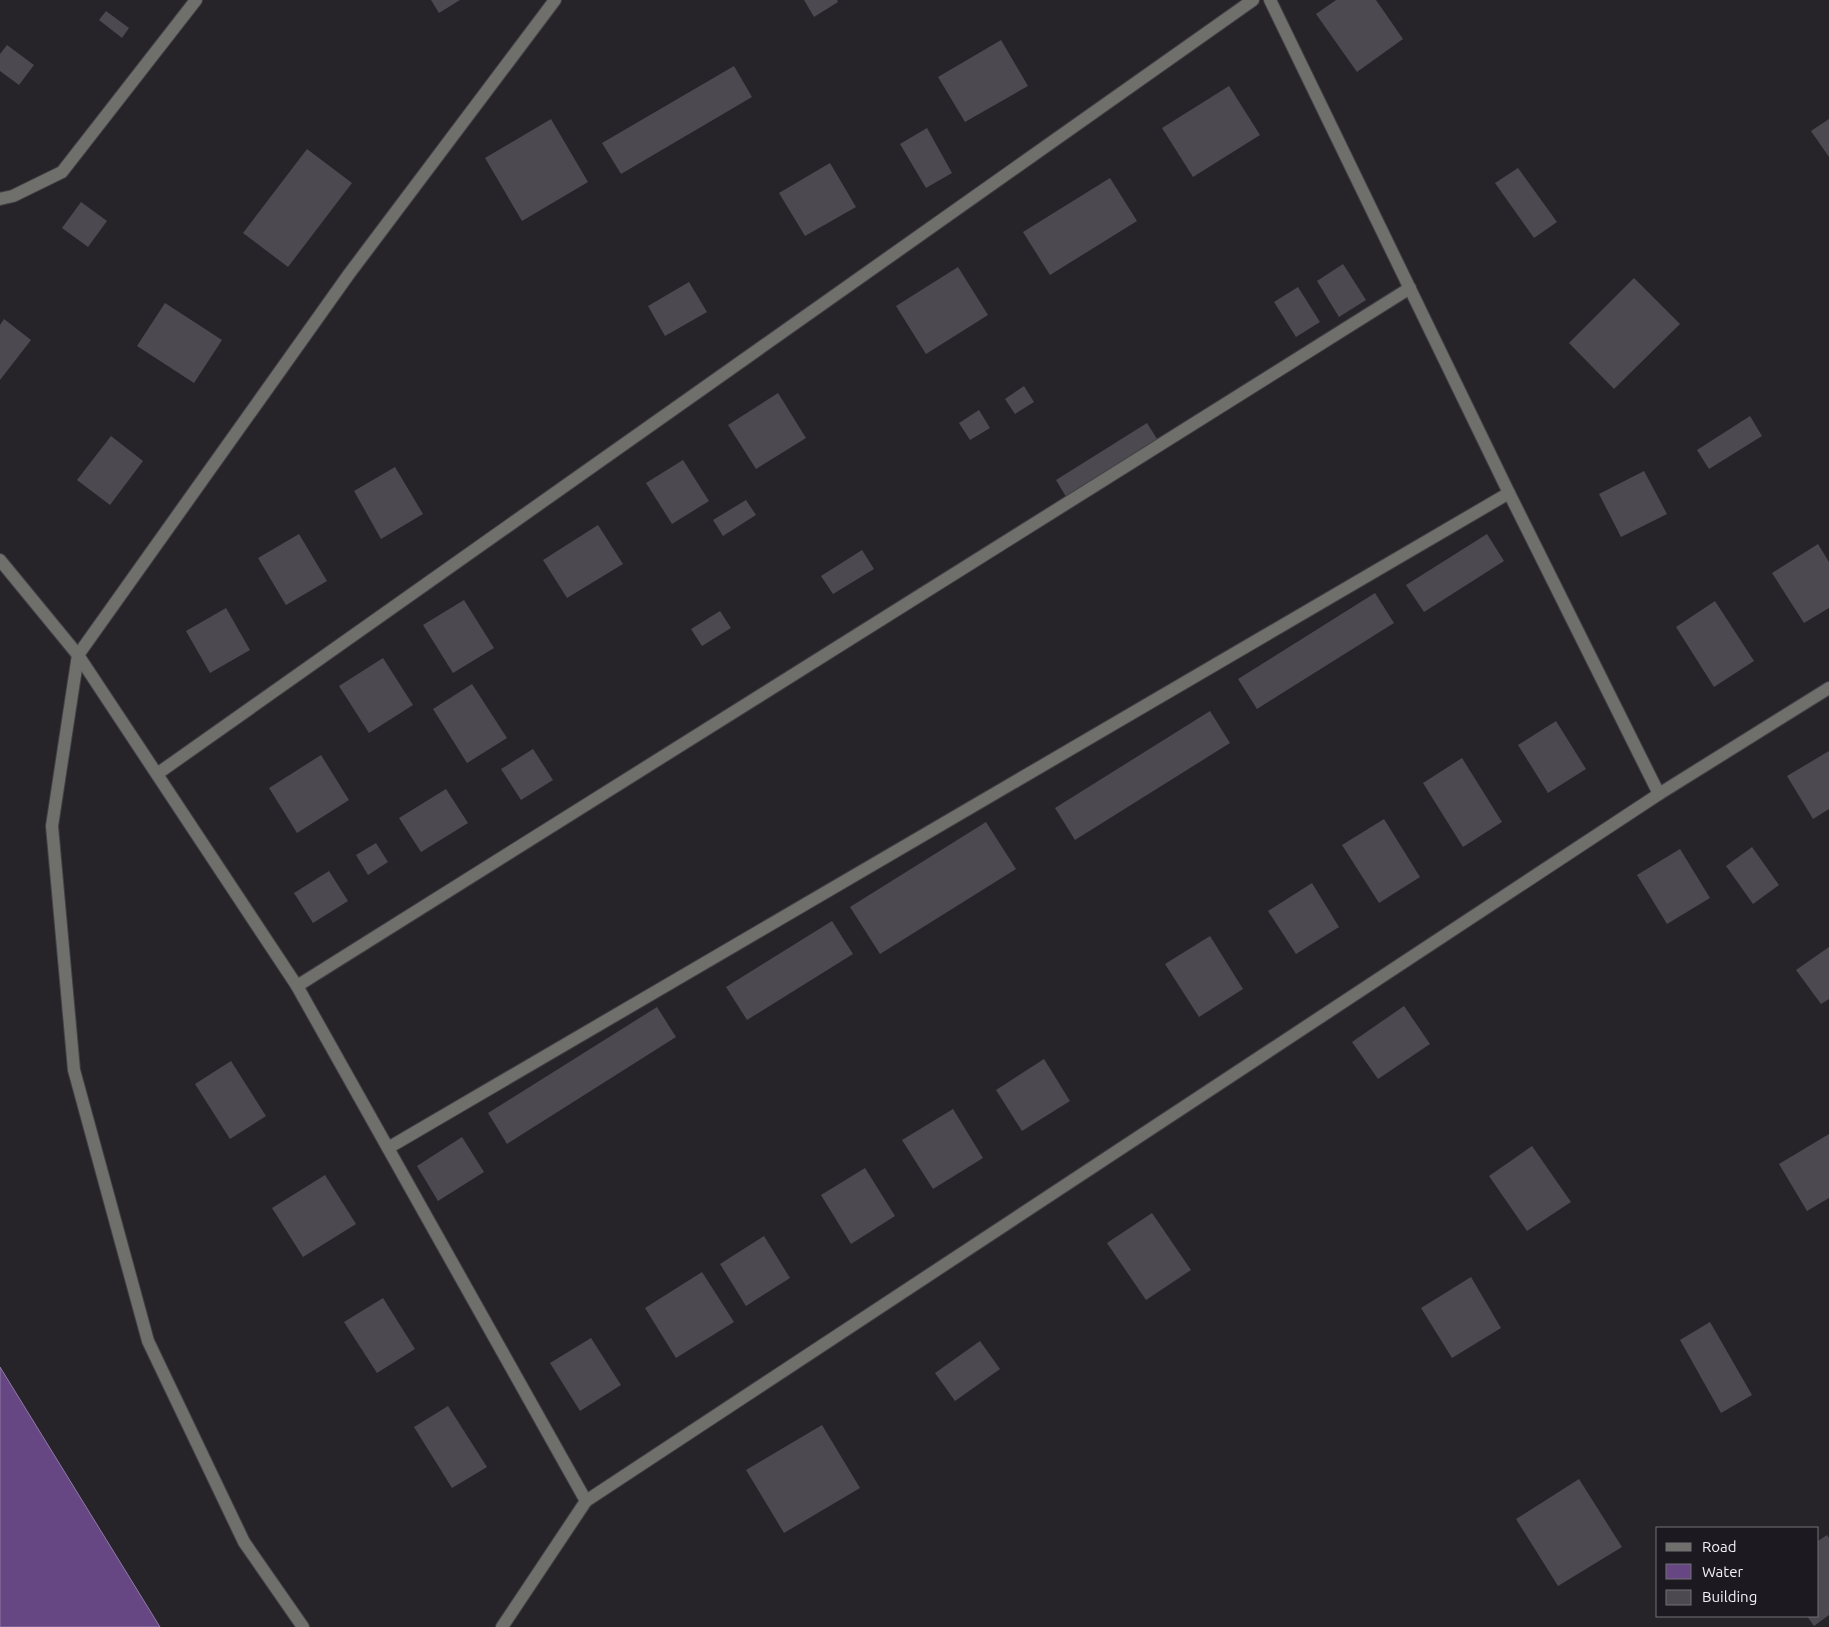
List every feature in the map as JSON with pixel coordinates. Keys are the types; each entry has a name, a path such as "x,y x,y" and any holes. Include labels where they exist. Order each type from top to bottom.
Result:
{"street":[{"path":"0,199 13,196 62,172 196,0"},
{"path":"302,1627 244,1542 148,1341 74,1070 52,826 78,656 350,274 555,0"},
{"path":"157,774 1252,0"},
{"path":"1270,0 1509,493 1659,794"},
{"path":"297,986 1410,288"},
{"path":"388,1148 1509,493"},
{"path":"0,560 78,656 297,986 586,1501"},
{"path":"502,1627 586,1501 1659,794 1829,688"}],"water":[{"path":"0,1367 160,1627 0,1627"}],"building":[{"path":"431,0 460,0 439,13"},
{"path":"804,0 837,0 838,2 814,17"},
{"path":"1336,0 1376,0 1403,39 1357,72 1316,14"},
{"path":"106,11 129,28 122,38 99,20"},
{"path":"1001,40 1028,86 965,122 938,77"},
{"path":"7,45 34,65 19,85 0,71 0,54"},
{"path":"734,66 752,97 621,174 602,143"},
{"path":"1229,86 1260,135 1193,177 1162,128"},
{"path":"551,119 588,182 522,221 485,158"},
{"path":"1829,119 1829,157 1811,131"},
{"path":"927,128 952,173 926,188 900,144"},
{"path":"307,149 352,183 288,267 243,233"},
{"path":"830,163 856,207 805,236 779,193"},
{"path":"1518,168 1557,222 1534,238 1495,183"},
{"path":"1110,178 1137,221 1050,275 1023,232"},
{"path":"81,202 107,221 88,247 62,228"},
{"path":"1343,264 1366,300 1339,317 1317,281"},
{"path":"958,267 988,315 926,354 896,306"},
{"path":"1634,278 1680,324 1614,389 1569,343"},
{"path":"689,282 707,312 665,336 648,306"},
{"path":"1298,287 1320,322 1296,337 1274,302"},
{"path":"165,303 222,340 194,383 137,346"},
{"path":"4,319 31,340 0,380 0,325"},
{"path":"1024,386 1034,402 1015,414 1005,399"},
{"path":"778,393 806,438 756,469 728,425"},
{"path":"979,410 990,428 970,440 959,423"},
{"path":"1750,416 1762,436 1709,469 1697,450"},
{"path":"1147,423 1159,442 1068,500 1056,480"},
{"path":"111,436 143,461 110,505 77,480"},
{"path":"683,460 709,501 672,524 646,483"},
{"path":"395,467 423,514 381,539 354,491"},
{"path":"1644,471 1667,514 1621,537 1599,494"},
{"path":"746,500 756,515 723,536 713,520"},
{"path":"598,525 623,564 567,598 543,560"},
{"path":"299,534 327,581 286,605 258,558"},
{"path":"1487,534 1504,561 1424,612 1406,585"},
{"path":"1818,544 1829,562 1829,608 1804,623 1772,573"},
{"path":"862,550 874,569 833,594 821,576"},
{"path":"1375,593 1394,623 1257,709 1238,679"},
{"path":"464,600 494,648 453,673 423,625"},
{"path":"1715,601 1754,661 1714,687 1676,627"},
{"path":"226,608 250,650 210,673 186,631"},
{"path":"720,611 731,628 702,646 691,629"},
{"path":"383,658 413,705 369,733 339,686"},
{"path":"472,684 507,738 467,763 433,709"},
{"path":"1210,711 1230,743 1075,840 1055,808"},
{"path":"1556,721 1586,769 1548,793 1518,745"},
{"path":"533,749 553,780 521,800 501,769"},
{"path":"1829,751 1829,809 1813,819 1787,776"},
{"path":"321,755 349,800 297,833 269,788"},
{"path":"1462,758 1502,822 1463,847 1423,783"},
{"path":"446,789 468,823 421,852 399,818"},
{"path":"1384,819 1420,877 1379,903 1342,845"},
{"path":"986,822 1016,869 880,954 850,907"},
{"path":"376,843 388,862 368,875 356,855"},
{"path":"1752,847 1779,885 1753,904 1726,866"},
{"path":"1680,849 1710,898 1667,924 1637,875"},
{"path":"329,871 348,901 313,923 294,893"},
{"path":"1312,883 1339,927 1296,954 1268,911"},
{"path":"832,921 853,954 747,1020 726,987"},
{"path":"1210,936 1243,989 1199,1017 1165,964"},
{"path":"1829,947 1829,999 1821,1004 1796,970"},
{"path":"1404,1006 1430,1044 1378,1079 1352,1042"},
{"path":"657,1007 676,1037 507,1144 488,1113"},
{"path":"1044,1059 1070,1101 1022,1131 996,1090"},
{"path":"231,1061 266,1116 230,1139 195,1084"},
{"path":"953,1109 983,1158 933,1189 902,1140"},
{"path":"1829,1134 1829,1198 1807,1211 1779,1164"},
{"path":"462,1137 484,1172 438,1201 417,1166"},
{"path":"1532,1146 1571,1202 1527,1231 1489,1176"},
{"path":"865,1168 895,1216 851,1244 821,1195"},
{"path":"325,1175 356,1224 303,1257 272,1208"},
{"path":"1152,1213 1191,1270 1146,1300 1107,1243"},
{"path":"764,1236 790,1278 746,1306 720,1264"},
{"path":"702,1272 734,1322 676,1358 645,1308"},
{"path":"1471,1277 1501,1328 1452,1358 1421,1308"},
{"path":"383,1298 415,1349 377,1373 344,1322"},
{"path":"1710,1322 1752,1395 1721,1413 1680,1340"},
{"path":"591,1338 621,1385 580,1411 550,1363"},
{"path":"980,1341 1000,1369 955,1401 935,1373"},
{"path":"448,1406 487,1467 452,1488 414,1427"},
{"path":"822,1425 860,1488 784,1533 746,1470"},
{"path":"1579,1479 1622,1547 1558,1586 1516,1519"},
{"path":"1827,1535 1829,1538 1829,1615 1814,1626 1808,1617 1819,1617 1819,1540"}]}
